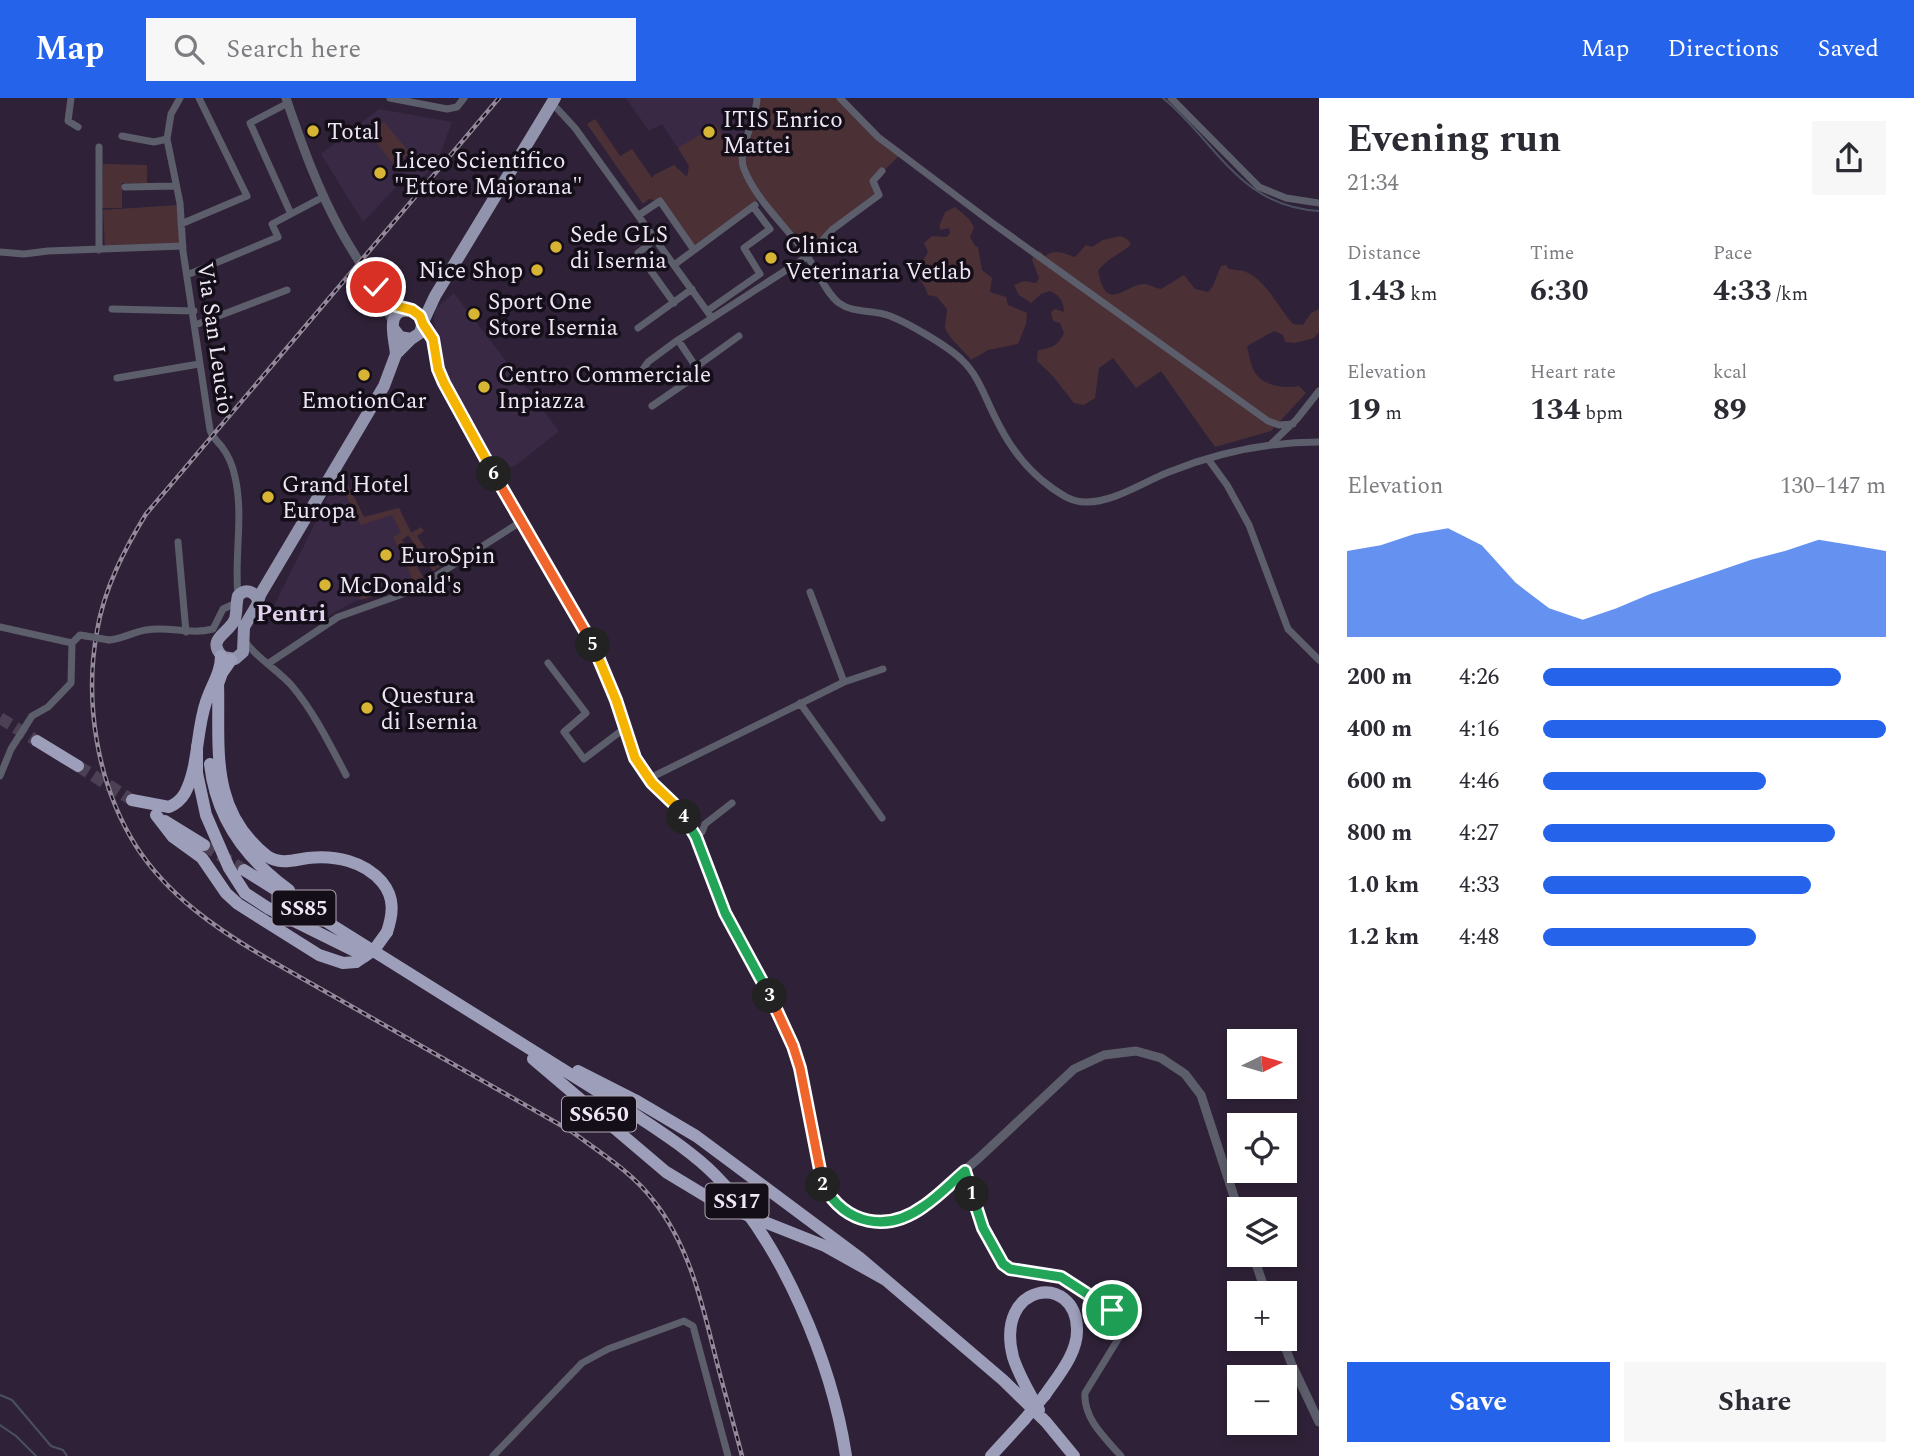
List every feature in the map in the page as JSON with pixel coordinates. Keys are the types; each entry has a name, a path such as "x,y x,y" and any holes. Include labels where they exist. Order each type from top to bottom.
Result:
{"highway":[{"path":"231,657 218,682 209,719 209,751 214,785 227,824 239,843 274,879 344,926 364,946"},
{"path":"204,845 132,800 161,807 176,804 186,791 206,702 219,672 231,657"},
{"path":"156,815 173,837 202,858 226,893 238,904 319,955 343,963 356,962 374,950 387,932 393,911 391,896 374,874 359,864 333,858 281,862 269,857 235,818 219,770 218,682"},
{"path":"37,741 78,766"},
{"path":"197,746 197,773 206,815 229,869 245,893 261,905 376,962 408,974"},
{"name":"SS85","path":"244,870 387,961"},
{"name":"SS17","path":"387,961 681,1146 715,1175 761,1232 813,1338 839,1419 846,1456"},
{"name":"SS650","path":"483,1020 493,1033 531,1058 666,1172 719,1204 825,1246 884,1279"},
{"name":"SS650","path":"512,1038 667,1118 748,1175 884,1279 1003,1380 1046,1422 1074,1456"},
{"path":"991,1456 1024,1420 1045,1395 1074,1347 1078,1330 1074,1314 1060,1295 1044,1292 1019,1303 1011,1318 1010,1336 1019,1374 1046,1422"}],"main road":[{"path":"396,354 421,333 435,296 553,101"},
{"path":"246,596 255,609 244,627 244,640 231,657 216,644 219,637 234,620 246,596 265,586 384,386 396,354 393,325 397,315 425,304 435,296"},
{"path":"407,310 418,313 423,323"},
{"path":"393,325 400,337 414,338"}],"street":[{"path":"71,98 68,121 78,127"},
{"name":"Via San Leucio","path":"180,98 171,114 167,139 210,430 222,447 235,476 239,538 236,580 246,596"},
{"path":"181,224 247,196 199,98"},
{"path":"390,98 447,109 457,107 464,98"},
{"path":"757,98 757,112 742,153 743,167 758,196 808,256 839,303 866,313 888,315 937,341 961,358 974,373 995,418 1023,463 1044,483 1067,499 1084,502 1104,499 1208,459 1270,445 1319,442"},
{"path":"840,98 878,137 1019,243 1279,430"},
{"path":"1171,98 1259,187 1286,198 1319,203"},
{"path":"291,214 250,124 287,101 308,163 323,197 383,298 393,325"},
{"path":"553,101 712,318"},
{"path":"122,136 154,142 167,139"},
{"path":"99,147 99,250"},
{"path":"634,382 648,362 678,340 808,256 833,229 879,194 873,181 882,171"},
{"path":"125,187 176,186"},
{"path":"674,265 754,208 758,196"},
{"path":"187,275 278,237 272,224 323,197"},
{"path":"639,215 660,201 694,250"},
{"path":"707,311 760,274 744,248 770,229 754,208"},
{"path":"656,239 638,253 674,303"},
{"path":"0,251 24,254 183,246"},
{"path":"638,328 692,289"},
{"path":"195,325 287,290"},
{"path":"383,298 407,310"},
{"path":"111,309 194,312"},
{"path":"423,323 436,347 438,369 444,383 600,660 635,758 648,779 675,805 696,837 725,913 793,1046 804,1085 823,1184 837,1205 864,1220 877,1223 900,1218 926,1205 966,1176 1074,1069 1104,1055 1136,1051 1161,1058 1195,1084 1234,1197"},
{"path":"696,367 740,336"},
{"path":"414,338 425,338 436,347"},
{"path":"652,406 700,373 678,340"},
{"path":"117,378 199,364"},
{"path":"1270,445 1279,430 1293,424 1319,391"},
{"path":"1208,459 1250,525 1288,629 1319,660"},
{"path":"269,663 338,617 414,590 522,522"},
{"path":"178,542 186,632"},
{"path":"810,592 844,682"},
{"path":"0,776 11,749 32,716 48,706 71,683 72,643 80,635 108,640 144,630 197,633 213,629 223,610 246,596"},
{"path":"220,617 228,615 234,620"},
{"path":"0,627 72,643"},
{"path":"244,640 255,654 282,675 302,700 346,775"},
{"path":"231,657 255,654"},
{"path":"548,663 586,713 564,732 584,759 625,728"},
{"path":"648,779 844,682 883,670"},
{"path":"800,703 882,818"},
{"path":"696,837 705,824 732,803"},
{"path":"966,1176 983,1228 1003,1264 1010,1269 1061,1277 1112,1310 1120,1319 1120,1336 1085,1393 1084,1404 1089,1416 1121,1456"},
{"path":"492,1456 582,1363 608,1349 684,1321 693,1326 728,1456"},
{"path":"1287,1351 1319,1422"}],"shaded area":[{"name":"ITIS Enrico Mattei","path":"626,98 757,98 746,142 690,166 662,124 649,131"},
{"path":"757,98 840,98 901,154 873,181 879,195 833,229 808,256 758,197 754,208 694,250 660,201 649,199 643,204 587,124 595,119 620,156 632,149 652,178 674,165 687,177 689,166 678,148 716,125 727,143 746,142"},
{"name":"Liceo Scientifico \"Ettore Majorana\"","path":"379,109 452,122 437,162 411,190 399,184 363,222 321,154"},
{"path":"384,122 410,153 395,166 370,135"},
{"path":"103,164 147,165 147,183 122,183 122,208 102,208"},
{"path":"178,205 180,245 105,249 103,210"},
{"path":"955,207 974,227 970,237 978,247 982,270 992,278 990,292 1006,297 1008,305 1027,313 1026,324 1018,344 988,350 971,360 946,331 947,309 937,297 928,295 910,266 918,259 924,259 928,252 924,243 932,236 947,237 949,228 941,230 939,227 945,212"},
{"path":"1120,236 1131,244 1098,271 1106,292 1112,295 1145,284 1161,289 1184,275 1195,289 1208,292 1221,266 1226,265 1229,269 1246,272 1260,282 1293,324 1303,325 1311,313 1319,309 1319,332 1314,338 1295,343 1285,342 1283,335 1274,331 1247,346 1253,368 1260,378 1276,386 1299,386 1306,393 1271,431 1215,447 1161,371 1136,388 1113,358 1099,368 1095,398 1084,405 1074,403 1037,361 1038,350 1054,346 1064,333 1060,323 1053,321 1051,312 1055,309 1064,312 1061,299 1050,291 1041,294 1031,303 1019,295 1014,285 1024,281 1036,283 1039,278 1032,260 1035,252 1040,251 1045,256 1056,252 1075,257 1086,245 1092,247 1103,240"},
{"path":"454,293 559,431 519,463 501,473 442,369 441,341 435,329 434,318 436,308"},
{"path":"341,471 364,517 399,508 412,533 402,540 423,577 353,602 311,626 274,606"},
{"path":"347,483 364,517 399,508 411,533 421,527 424,531 417,536 434,562 442,558 445,563 433,571 408,535 402,540 423,577 402,588 361,600 358,597 412,577 393,537 401,533 392,515 361,525 344,491"}],"waterway":[{"path":"1163,98 1249,185 1269,198 1292,207 1319,211"},
{"path":"0,1395 12,1400 51,1446 63,1450 67,1456"},
{"path":"0,1425 16,1436 36,1456"}],"tunnel":[{"path":"0,718 37,741"},
{"path":"78,766 132,800"},
{"path":"204,845 244,870"}],"railway":[{"path":"499,98 146,514 116,570 100,615 93,658 92,686 97,742 112,796 136,846 163,881 195,910 268,959 571,1131 615,1163 645,1190 677,1237 694,1278 742,1456"}],"place":[{"name":"Total","path":"313,131"},
{"name":"ITIS Enrico Mattei","path":"709,132"},
{"name":"Liceo Scientifico \"Ettore Majorana\"","path":"380,173"},
{"name":"Sede GLS di Isernia","path":"556,247"},
{"name":"Clinica Veterinaria Vetlab","path":"771,258"},
{"name":"Nice Shop","path":"537,270"},
{"name":"Sport One Store Isernia","path":"474,314"},
{"name":"EmotionCar","path":"364,375"},
{"name":"Centro Commerciale Inpiazza","path":"484,387"},
{"name":"Grand Hotel Europa","path":"268,497"},
{"name":"EuroSpin","path":"386,555"},
{"name":"McDonald's","path":"325,585"},
{"name":"Questura di Isernia","path":"367,708"}],"district":[{"name":"Pentri","path":"291,613"}],"route":[{"path":"376,287 383,298 393,305 412,310 422,318 436,347 438,369 444,383 600,660 635,758 652,783 675,805 696,837 725,913 793,1046 804,1085 819,1168 829,1194 845,1211 877,1223 916,1211 965,1171 983,1228 1003,1264 1010,1269 1061,1277 1112,1310"}]}
